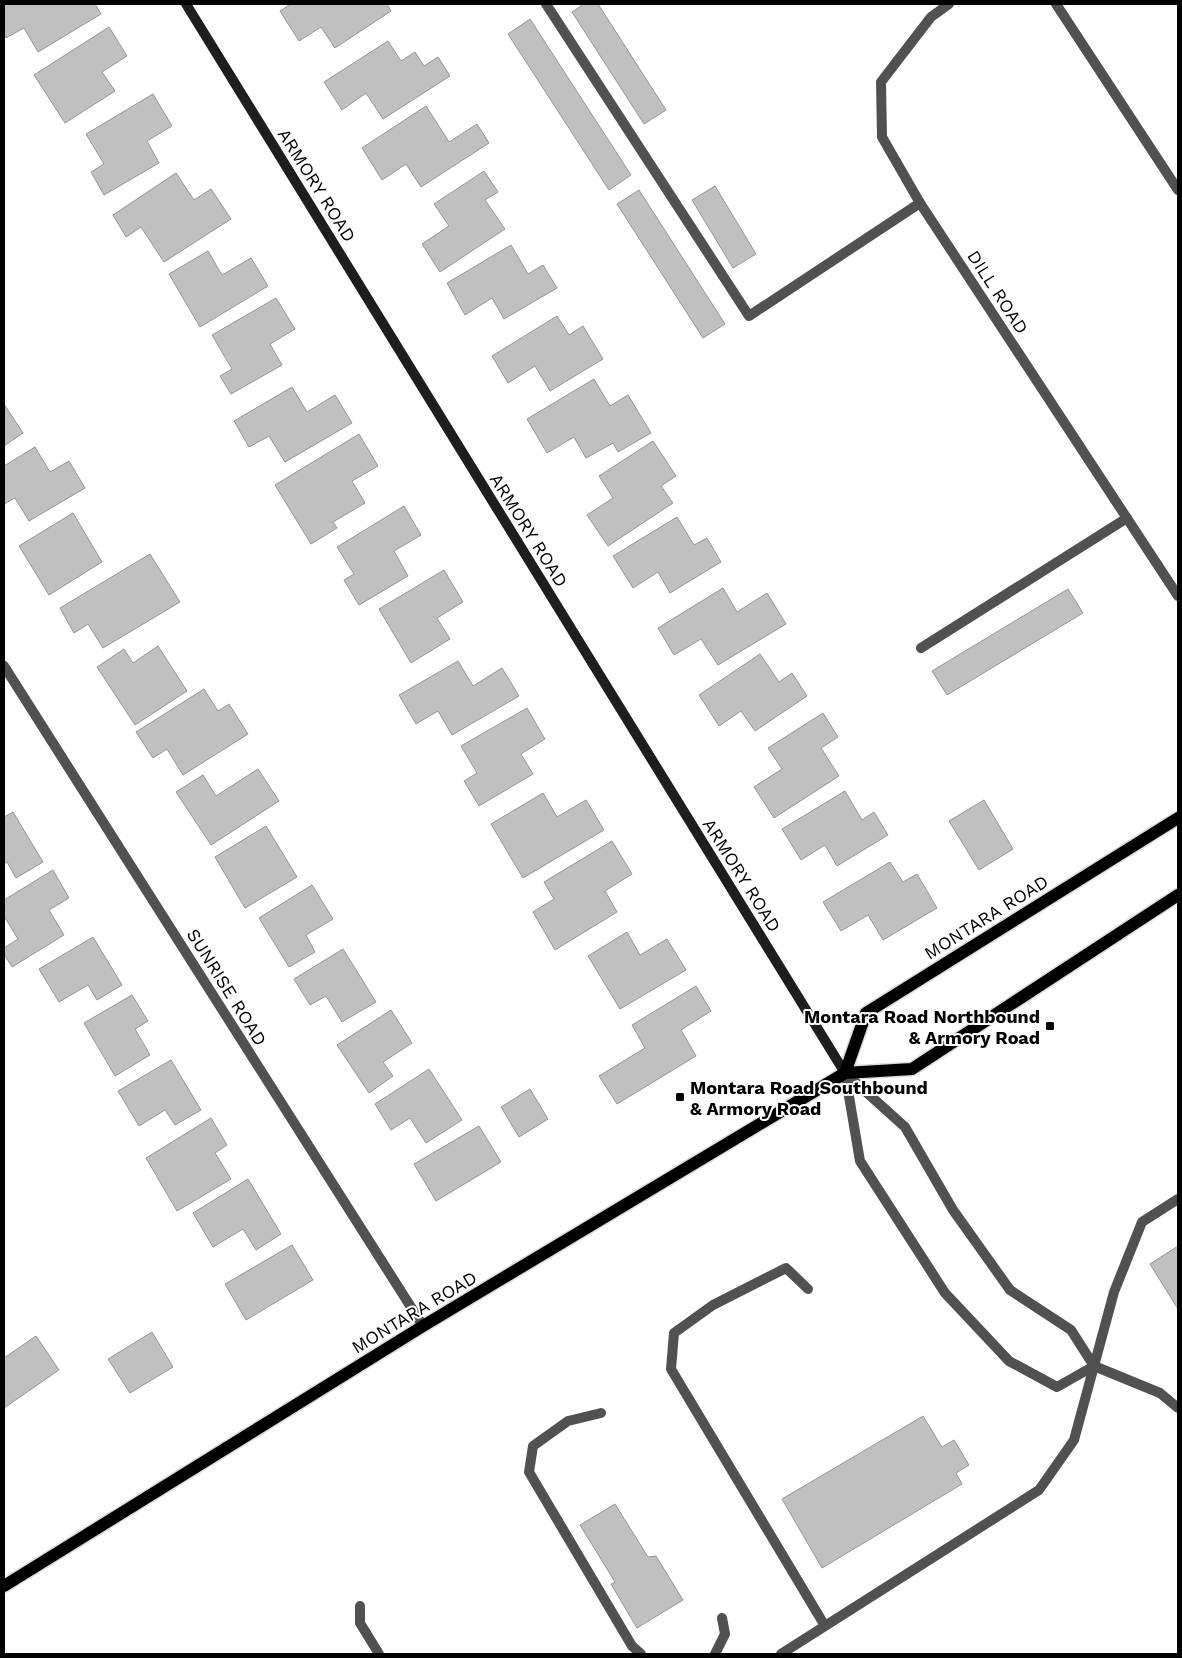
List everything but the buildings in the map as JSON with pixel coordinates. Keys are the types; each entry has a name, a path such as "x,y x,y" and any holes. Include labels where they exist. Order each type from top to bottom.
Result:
{"main road":[{"name":"ARMORY ROAD","path":"186,4 845,1072"},
{"name":"MONTARA ROAD","path":"845,1072 866,1013 1178,818"},
{"name":"MONTARA ROAD","path":"4,1586 424,1326 845,1072 912,1069 1178,895"}],"street":[{"path":"546,4 749,316 920,203"},
{"name":"DILL ROAD","path":"949,4 931,18 881,82 882,137 920,203 1178,596"},
{"path":"1056,4 1178,190"},
{"path":"921,648 1127,518"},
{"name":"SUNRISE ROAD","path":"4,666 424,1326"},
{"path":"845,1072 860,1161 945,1293 1009,1361 1057,1388 1094,1366"},
{"path":"845,1072 905,1128 953,1210 1010,1290 1071,1330 1094,1366 1160,1393 1178,1408"},
{"path":"781,1654 1039,1490 1074,1440 1114,1292 1142,1222 1178,1199"},
{"path":"808,1289 786,1268 713,1306 674,1333 671,1369 825,1626"},
{"path":"601,1413 568,1420 533,1446 528,1472 632,1646 641,1654"},
{"path":"360,1606 360,1623 380,1654"},
{"path":"715,1654 725,1634 722,1618"}],"place":[{"name":"Montara Road Northbound & Armory Road","path":"1050,1026"},
{"name":"Montara Road Southbound & Armory Road","path":"680,1097"}]}
